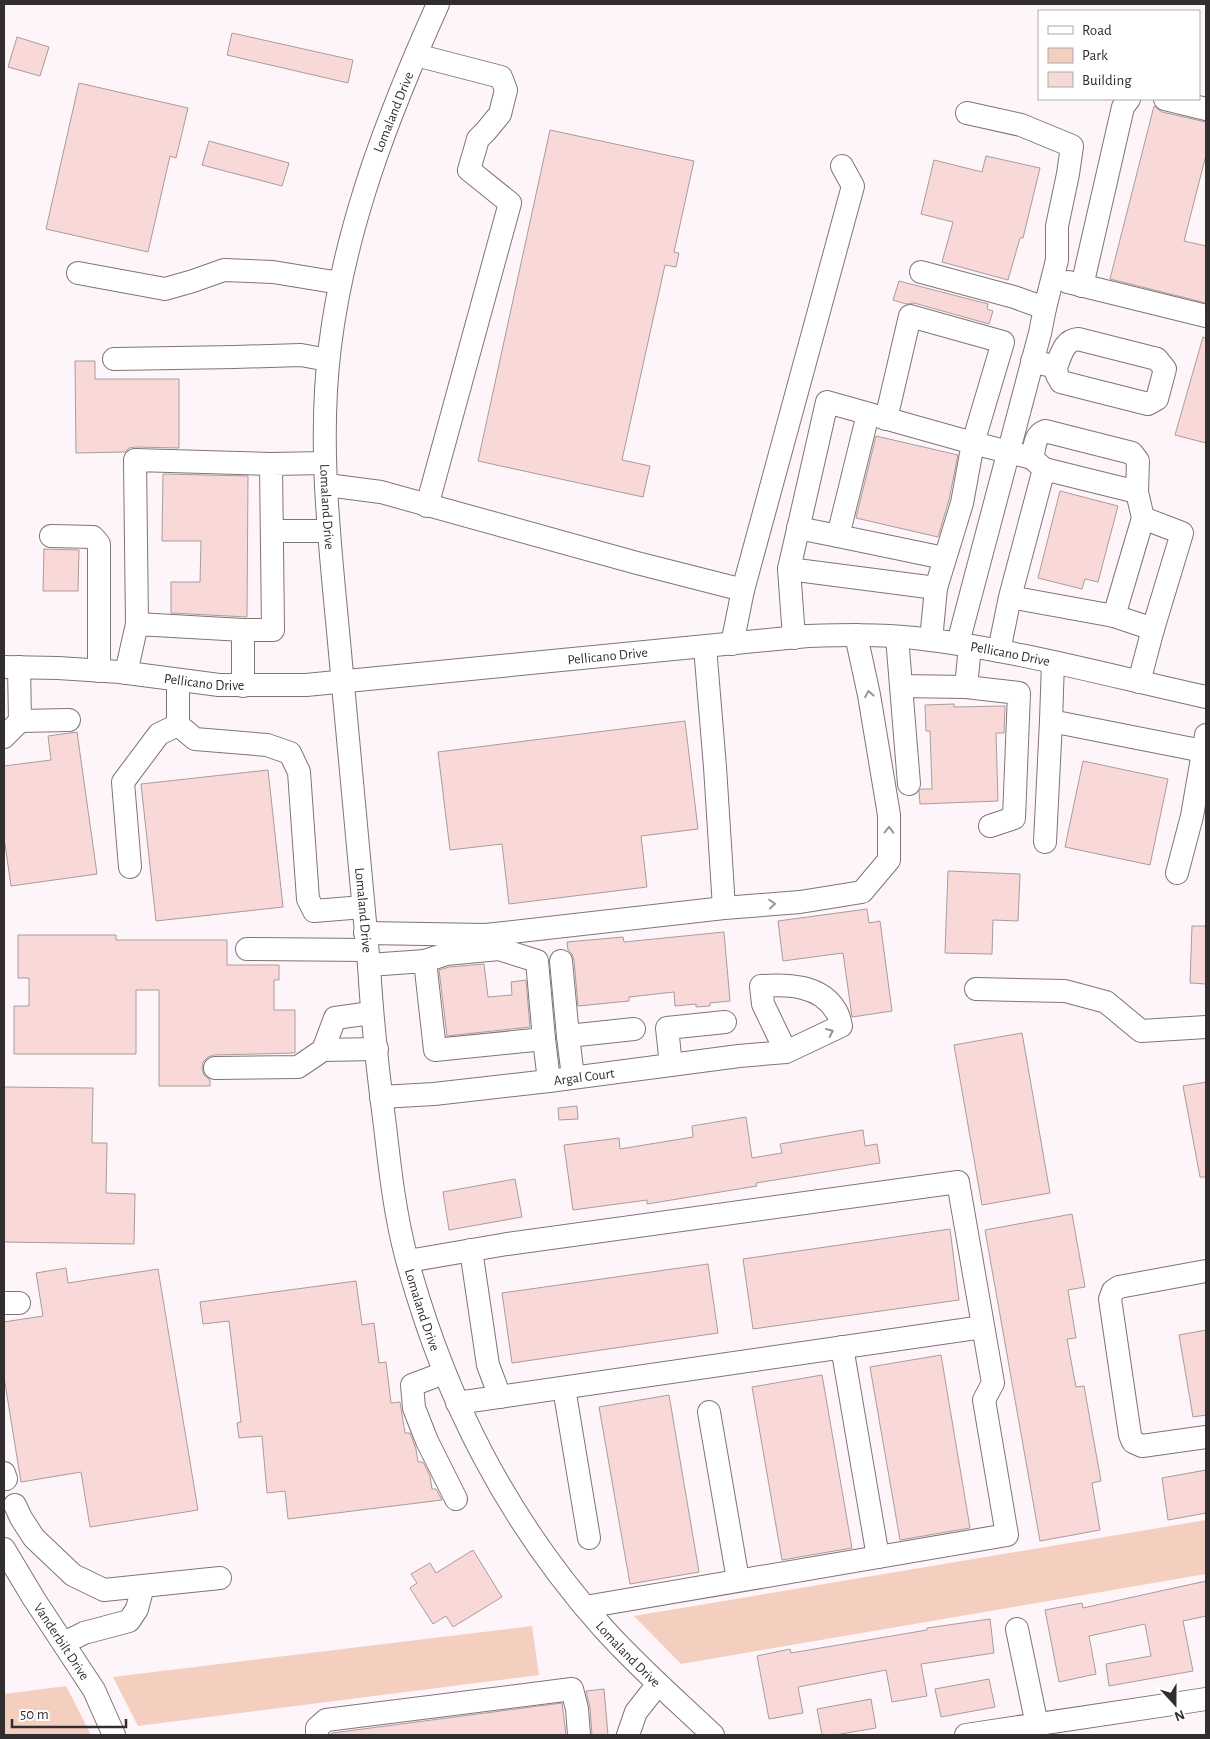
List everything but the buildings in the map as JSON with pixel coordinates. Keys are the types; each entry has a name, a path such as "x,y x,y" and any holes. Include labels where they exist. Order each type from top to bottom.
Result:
{"street":[{"name":"Lomaland Drive","path":"438,4 374,157 358,211 340,283 328,360 324,436 329,531 367,949 371,1014 398,1221 426,1322 444,1373 495,1479 538,1545 585,1607 658,1684 713,1735"},
{"path":"416,55 501,77 506,90 500,114 478,139 469,170 510,203 427,506"},
{"path":"1082,286 1123,107 1128,100"},
{"path":"1169,100 1206,110"},
{"path":"966,687 964,644 1008,452 1057,260 1057,226 1072,146 1021,125 967,113"},
{"path":"732,644 743,590 853,186 842,166"},
{"path":"78,273 165,289 224,270 273,272 340,283"},
{"path":"921,272 1014,297 1045,308"},
{"path":"1052,278 1206,316"},
{"path":"838,536 910,316 1003,342 1056,367"},
{"path":"931,640 936,588 962,504 973,443 1003,342"},
{"path":"114,359 235,358 301,354 328,360"},
{"path":"794,638 789,569 814,466 827,402 1008,452 1038,463 1137,492"},
{"path":"999,651 1038,463 1037,438 1040,433 1045,431 1132,453 1138,461 1137,492 1143,518 1114,616"},
{"path":"126,673 137,624 135,460 271,464 325,463"},
{"path":"137,624 273,630 271,464"},
{"path":"327,486 381,492 637,563 743,590"},
{"path":"1139,682 1182,534 1143,518"},
{"path":"798,528 944,558"},
{"path":"272,531 329,531"},
{"path":"51,536 93,537 99,544 99,670"},
{"path":"789,569 936,588"},
{"path":"1010,597 1114,616 1153,629"},
{"path":"244,630 244,686"},
{"path":"247,949 367,949 724,908 800,902 862,892 889,860 890,815 870,696 856,635"},
{"name":"Pellicano Drive","path":"12,667 99,670 220,685 306,685 705,646 794,638 856,635 964,644 1053,662 1206,698"},
{"path":"896,637 909,784"},
{"path":"705,646 724,908"},
{"path":"1045,842 1053,662"},
{"path":"12,667 20,721"},
{"path":"178,680 178,725"},
{"path":"901,686 966,687 1019,693 1014,818 990,826"},
{"path":"4,737 20,721 69,720"},
{"path":"1051,721 1205,743 1192,816 1177,873"},
{"path":"130,867 123,782 160,734 178,725"},
{"path":"178,725 195,739 266,745 290,753 299,772 308,899 314,911 363,907"},
{"path":"367,949 425,961 446,954 499,949 537,962 549,1081"},
{"path":"425,961 435,1050 544,1039"},
{"path":"561,961 572,1077"},
{"path":"976,989 1065,991 1106,1002 1141,1031 1206,1027"},
{"path":"323,1050 335,1018 371,1014"},
{"path":"670,1065 667,1028 725,1022"},
{"path":"568,1036 634,1029"},
{"path":"214,1068 298,1067 323,1050 377,1049"},
{"name":"Argal Court","path":"381,1098 549,1081 786,1052"},
{"path":"408,1261 471,1250 958,1182 993,1383 984,1400 1007,1534 585,1607"},
{"path":"471,1250 488,1365 500,1397"},
{"path":"1206,1271 1119,1286 1113,1291 1110,1299 1130,1435 1133,1442 1142,1446 1206,1437"},
{"path":"457,1403 983,1327"},
{"path":"842,1348 878,1557"},
{"path":"444,1373 412,1385 414,1408 427,1441 456,1499"},
{"path":"564,1388 589,1538"},
{"path":"709,1412 738,1580"},
{"path":"16,1505 21,1518 41,1545 73,1575 104,1590 220,1578"},
{"path":"6,1554 41,1545"},
{"name":"Vanderbilt Drive","path":"6,1554 94,1690 114,1735"},
{"path":"64,1643 84,1633 129,1621 137,1609 143,1586"},
{"path":"1017,1629 1037,1725"},
{"path":"628,1735 636,1712 658,1684"},
{"path":"318,1735 317,1728 326,1720 572,1689 577,1709 579,1735"},
{"path":"966,1735 992,1733 1206,1699"}],"green space":[{"path":"1206,1520 1206,1574 681,1664 634,1616"},
{"path":"532,1626 539,1675 138,1726 113,1677"},
{"path":"66,1686 91,1735 4,1735 4,1694"}]}
